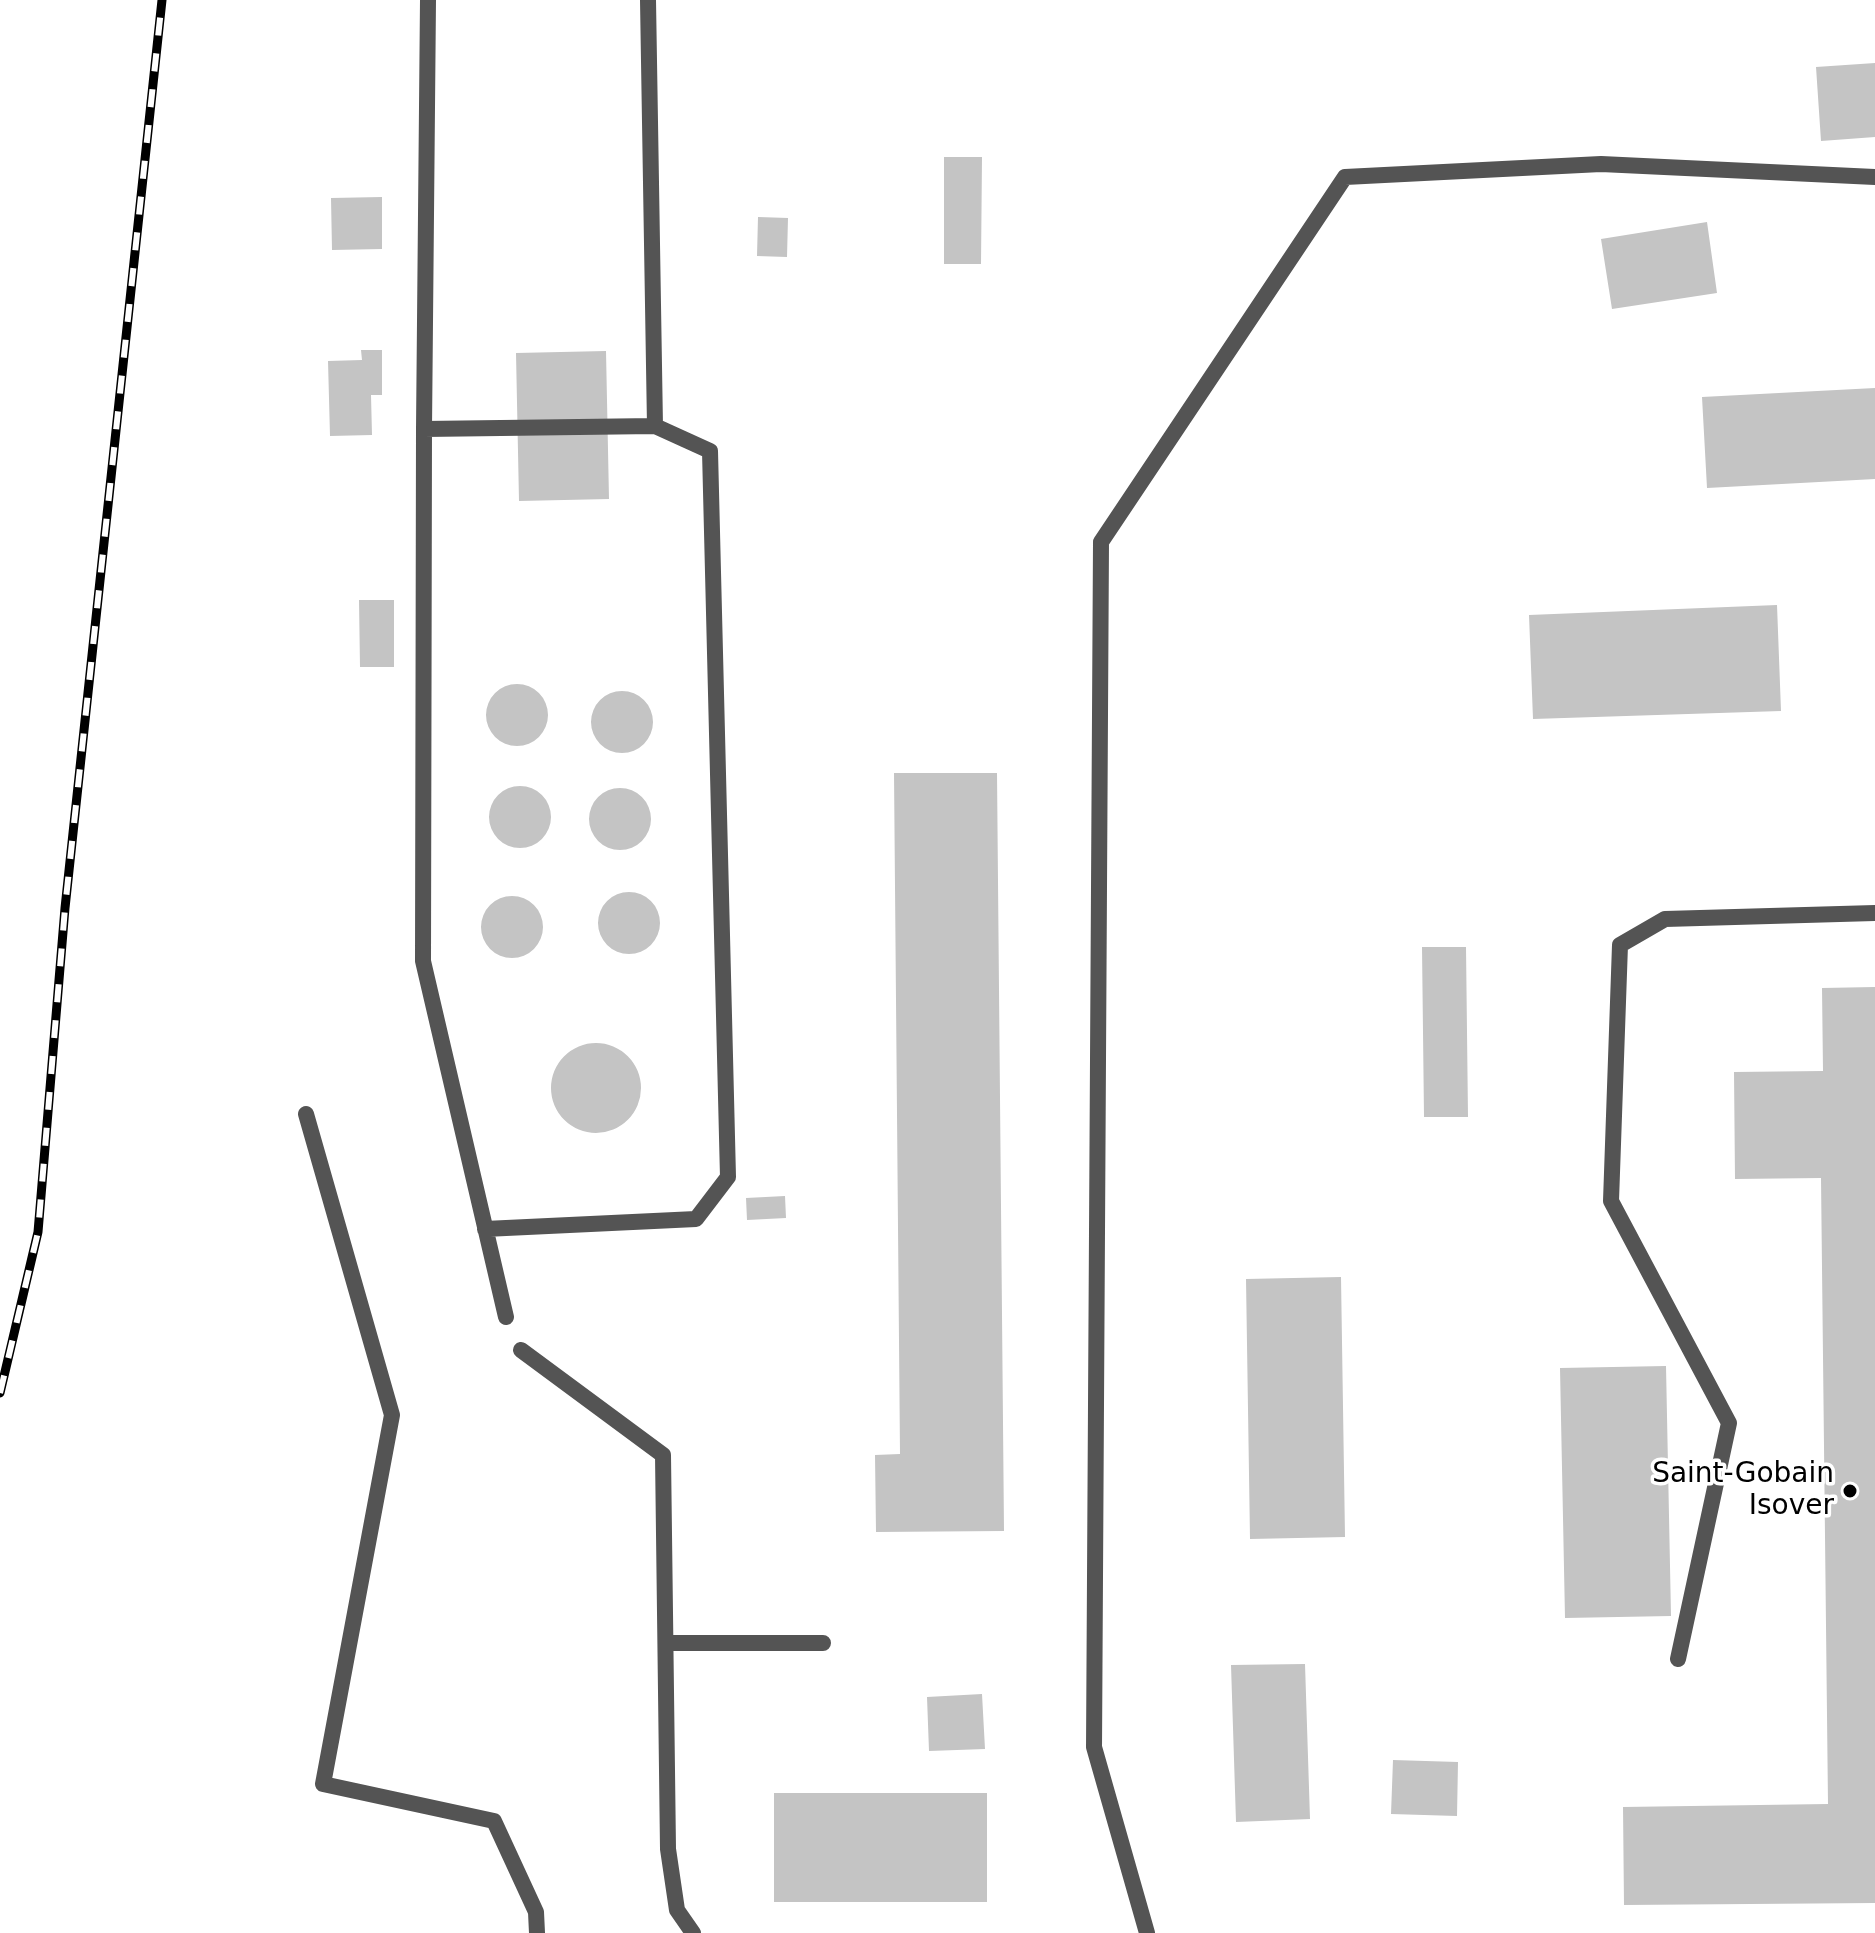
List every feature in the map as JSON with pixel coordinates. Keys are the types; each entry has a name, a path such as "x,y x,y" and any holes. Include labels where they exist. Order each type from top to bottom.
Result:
{"lane":[{"path":"428,0 423,961 506,1317"},
{"path":"648,0 655,426"},
{"path":"1147,1933 1094,1747 1101,542 1345,177 1601,164 1875,177"},
{"path":"424,429 655,426 710,451 728,1177 696,1219 485,1229"},
{"path":"1678,1659 1729,1423 1611,1201 1620,945 1665,919 1875,913"},
{"path":"306,1114 392,1415 323,1784 494,1821 536,1912 537,1933"},
{"path":"521,1350 663,1455 668,1849 677,1910 693,1933"},
{"path":"666,1643 823,1643"}],"building":[{"path":"1875,63 1875,137 1821,141 1816,67"},
{"path":"944,157 982,157 981,264 944,264"},
{"path":"382,197 382,249 332,250 331,198"},
{"path":"758,217 788,218 787,257 757,256"},
{"path":"1707,222 1717,293 1612,309 1601,239"},
{"path":"361,350 382,350 382,395 371,395 372,435 330,436 328,361 362,360"},
{"path":"606,351 609,499 519,501 516,353"},
{"path":"1875,388 1875,479 1707,488 1702,397"},
{"path":"359,600 394,600 394,667 360,667"},
{"path":"1777,605 1781,711 1533,719 1529,615"},
{"path":"517,684 539,693 548,715 539,737 517,746 495,737 486,715 495,693"},
{"path":"622,691 644,700 653,722 644,744 622,753 600,744 591,722 600,700"},
{"path":"894,773 997,773 1004,1531 876,1532 875,1455 900,1454"},
{"path":"520,786 542,795 551,817 542,839 520,848 498,839 489,817 498,795"},
{"path":"620,788 642,797 651,819 642,841 620,850 598,841 589,819 598,797"},
{"path":"629,892 651,901 660,923 651,945 629,954 607,945 598,923 607,901"},
{"path":"512,896 534,905 543,927 534,949 512,958 490,949 481,927 490,905"},
{"path":"1422,947 1466,947 1468,1117 1424,1117"},
{"name":"Saint-Gobain Isover","path":"1875,987 1875,1903 1624,1905 1623,1807 1828,1804 1821,1178 1735,1179 1734,1072 1823,1071 1822,988"},
{"path":"596,1043 613,1046 628,1056 638,1071 641,1088 638,1105 628,1120 613,1130 596,1133 579,1130 564,1120 554,1105 551,1088 554,1071 564,1056 579,1046"},
{"path":"785,1196 786,1218 747,1220 746,1198"},
{"path":"1341,1277 1345,1537 1250,1539 1246,1279"},
{"path":"1666,1366 1671,1616 1565,1618 1560,1368"},
{"path":"1305,1664 1310,1819 1236,1822 1231,1665"},
{"path":"982,1694 985,1749 929,1751 927,1697"},
{"path":"1393,1760 1458,1762 1457,1816 1391,1814"},
{"path":"774,1793 987,1793 987,1902 774,1902"}],"railway":[{"path":"0,1393 38,1232 65,908 162,0"}],"place":[{"name":"Saint-Gobain Isover","path":"1850,1491"}]}
